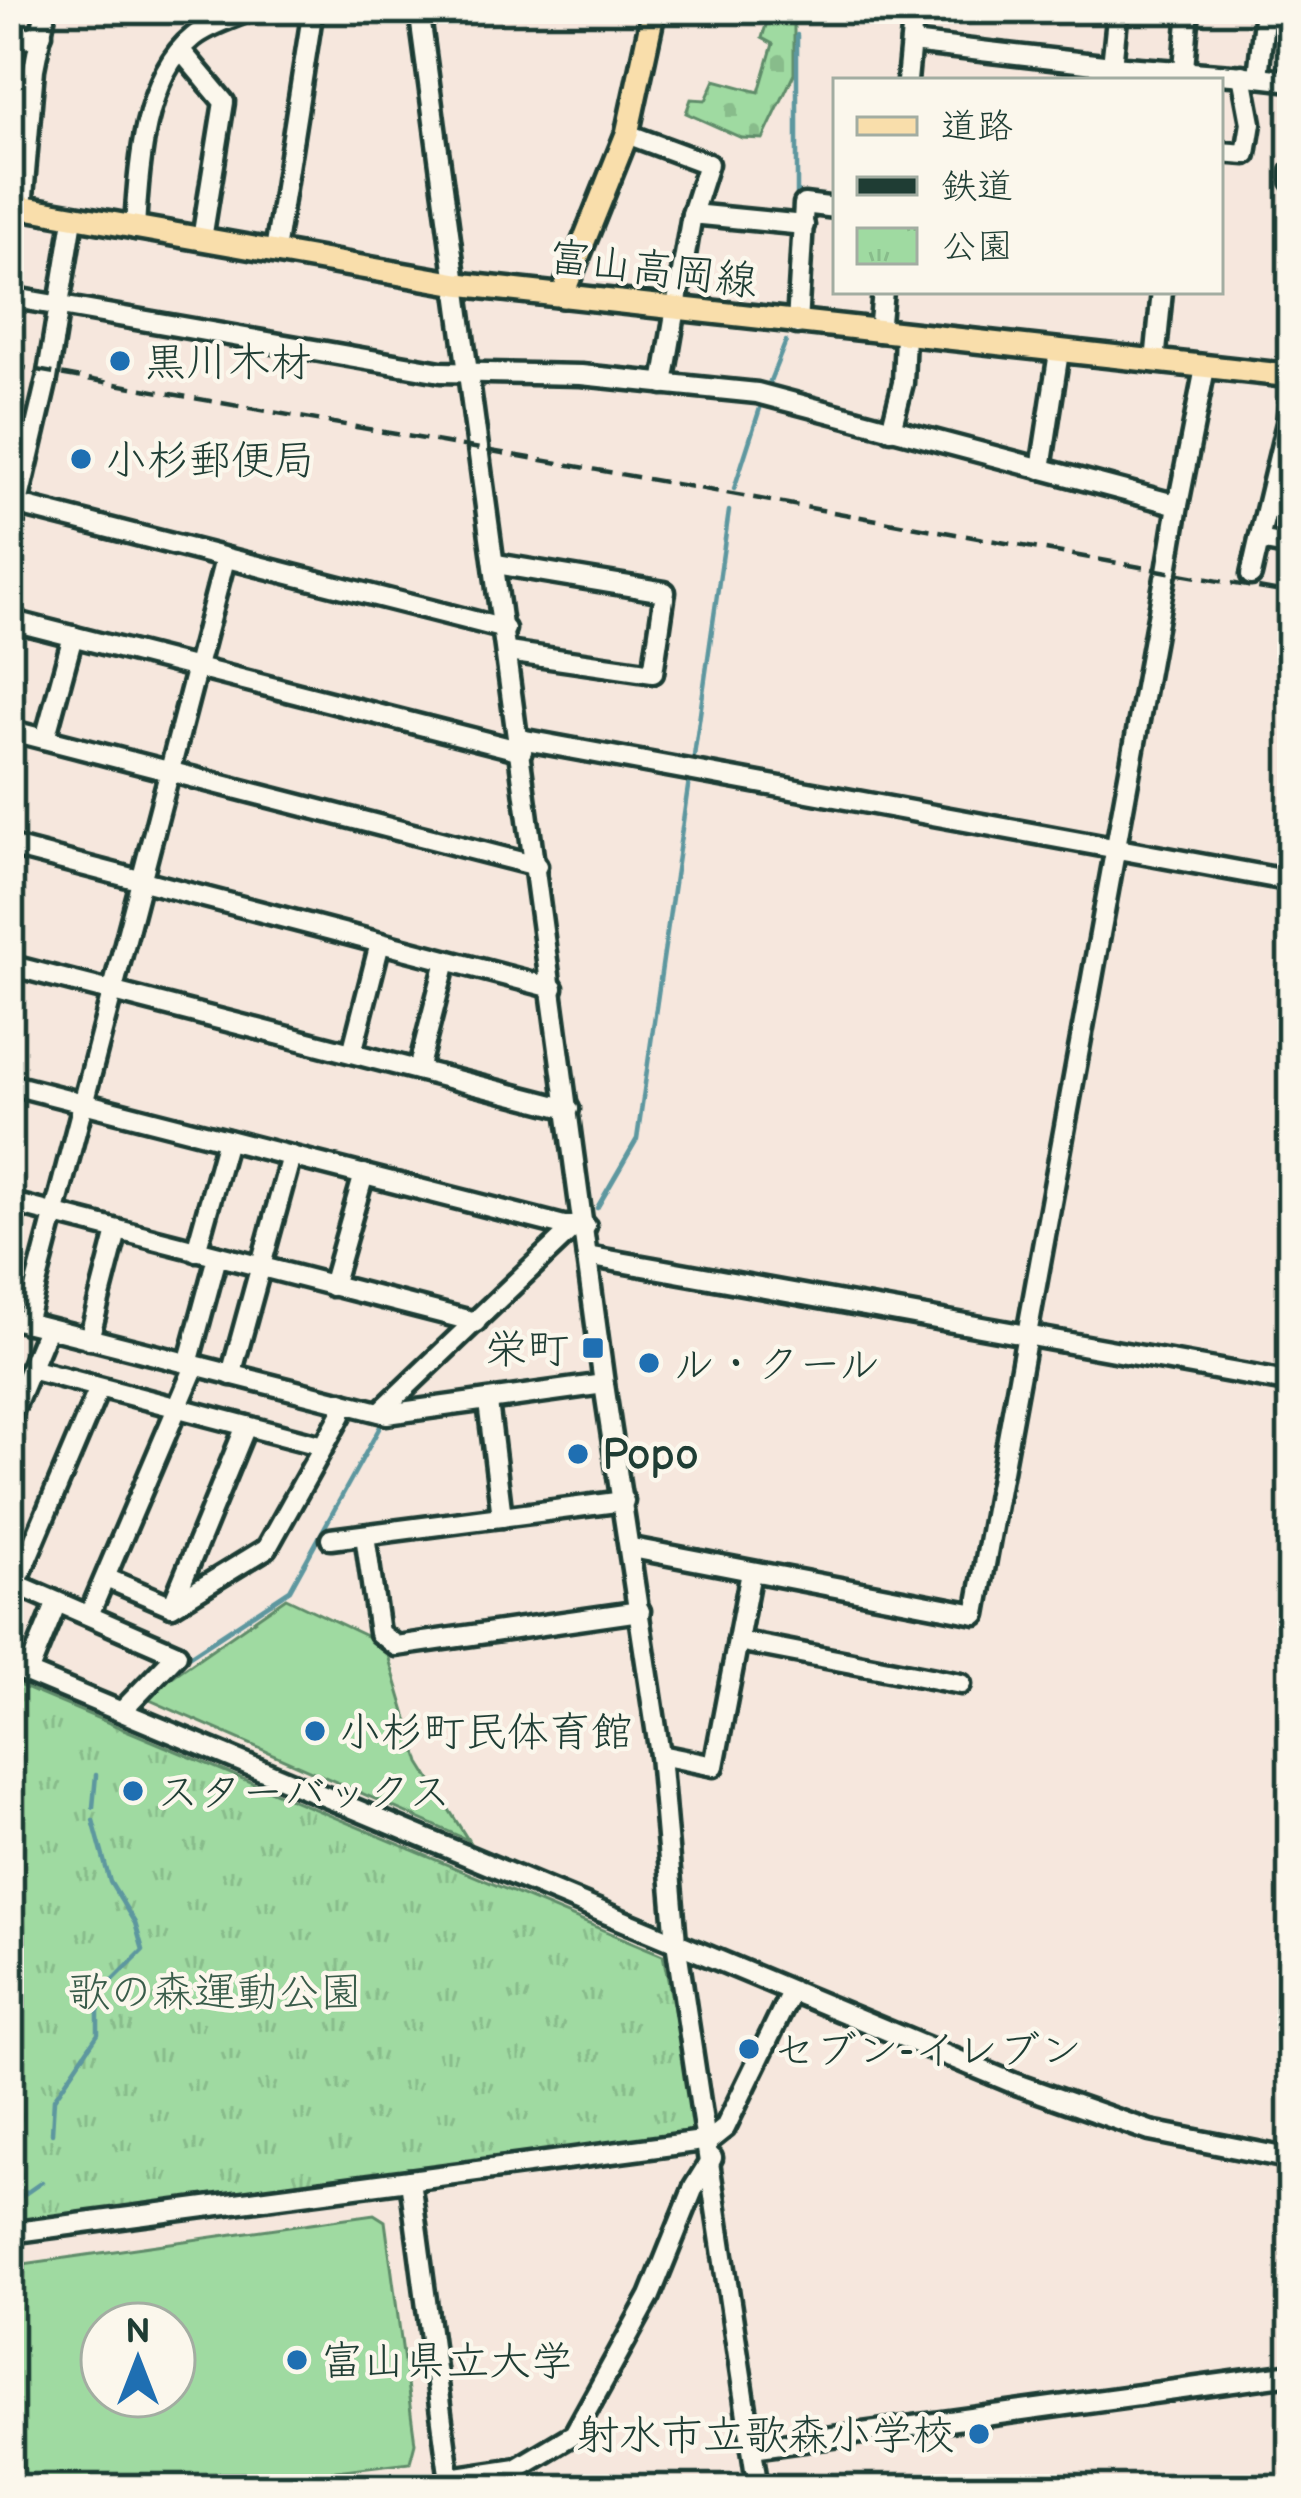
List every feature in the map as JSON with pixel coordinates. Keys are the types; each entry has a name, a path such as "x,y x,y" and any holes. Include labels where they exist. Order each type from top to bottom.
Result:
{"main road":[{"path":"562,296 627,134 654,9"},
{"name":"富山高岡線","path":"16,207 458,284 1292,377"}],"street":[{"path":"16,207 46,9"},
{"path":"135,229 153,102 164,69 183,53 190,38 253,9"},
{"path":"275,251 313,9"},
{"path":"419,9 521,745 580,1226 660,1755 676,1942 711,2149 758,2489"},
{"path":"1112,66 1118,9"},
{"path":"1183,76 1189,9"},
{"path":"1223,152 1246,154 1250,76 1265,9"},
{"path":"907,78 908,10"},
{"path":"9,43 43,34"},
{"path":"911,43 1183,76 1292,81"},
{"path":"183,53 224,102 202,239"},
{"path":"627,134 708,164 692,214 663,384"},
{"path":"797,324 804,204 833,208"},
{"path":"692,214 804,225"},
{"path":"10,535 32,447 73,218"},
{"path":"879,332 883,294"},
{"path":"1155,362 1162,294"},
{"path":"9,297 441,372 471,370 763,395 1178,505"},
{"path":"891,430 903,383 905,335"},
{"path":"1041,470 1059,352"},
{"path":"632,1548 976,1614 1205,368"},
{"path":"1251,575 1292,377"},
{"path":"9,441 32,447"},
{"path":"19,506 505,629"},
{"path":"1259,540 1292,546"},
{"path":"225,559 54,1214 18,1321 380,1412 604,1384"},
{"path":"496,564 665,592 652,673 508,652"},
{"path":"9,620 521,745 1292,881"},
{"path":"46,739 73,636"},
{"path":"9,730 537,866"},
{"path":"9,846 553,988"},
{"path":"352,1053 380,944"},
{"path":"418,1070 446,961"},
{"path":"9,965 568,1109"},
{"path":"9,1084 580,1226"},
{"path":"196,1251 227,1140"},
{"path":"231,1375 291,1156"},
{"path":"332,1286 364,1174"},
{"path":"9,1202 476,1322"},
{"path":"380,1412 580,1226"},
{"path":"89,1339 117,1232"},
{"path":"587,1256 1292,1383"},
{"path":"89,1615 178,1409 217,1257"},
{"path":"9,1420 47,1329"},
{"path":"30,1369 323,1447"},
{"path":"99,1388 13,1583 177,1654 123,1710"},
{"path":"106,1578 172,1606 189,1601 267,1548 323,1447 342,1402"},
{"path":"488,1402 502,1517"},
{"path":"172,1606 246,1426"},
{"path":"332,1539 624,1502"},
{"path":"365,1535 379,1633 396,1646 640,1611"},
{"path":"660,1755 714,1766 751,1572"},
{"path":"57,1602 18,1669 1013,2083 1150,2131 1292,2159"},
{"path":"738,1641 961,1684"},
{"path":"410,2180 451,2484 517,2468 574,2434 650,2296 711,2149 791,1992"},
{"path":"9,2233 410,2180 711,2149"},
{"path":"752,2448 1292,2374"}],"green space":[{"path":"771,9 786,9 794,16 794,74 763,139 742,138 686,113 691,99 706,100 715,80 759,92 773,44 762,38"},
{"name":"小杉町民体育館","path":"286,1598 385,1645 420,1763 468,1840 143,1697"},
{"name":"歌の森運動公園","path":"9,1681 663,1955 699,2133 9,2228"},
{"name":"富山県立大学","path":"374,2214 385,2221 415,2443 410,2462 188,2489 39,2489 25,2479 9,2361 9,2266"}],"waterway":[{"path":"797,35 797,203"},
{"path":"766,391 786,341"},
{"path":"734,489 762,402"},
{"path":"693,763 729,511"},
{"path":"597,1208 637,1139 689,780"},
{"path":"182,1661 290,1590 381,1425"},
{"path":"93,1807 96,1775"},
{"path":"52,2133 54,2099 98,2034 98,2011 108,1985 143,1950 135,1923 110,1882 93,1820"},
{"path":"9,2205 42,2182"}],"railway":[{"path":"9,365 1292,594"}],"place":[{"name":"黒川木材","path":"120,361"},
{"name":"小杉郵便局","path":"81,459"},
{"name":"栄町","path":"593,1348"},
{"name":"ル・クール","path":"649,1363"},
{"name":"Popo","path":"578,1454"},
{"name":"小杉町民体育館","path":"315,1731"},
{"name":"スターバックス","path":"133,1791"},
{"name":"セブン-イレブン","path":"749,2049"},
{"name":"富山県立大学","path":"297,2360"},
{"name":"射水市立歌森小学校","path":"979,2434"}]}
